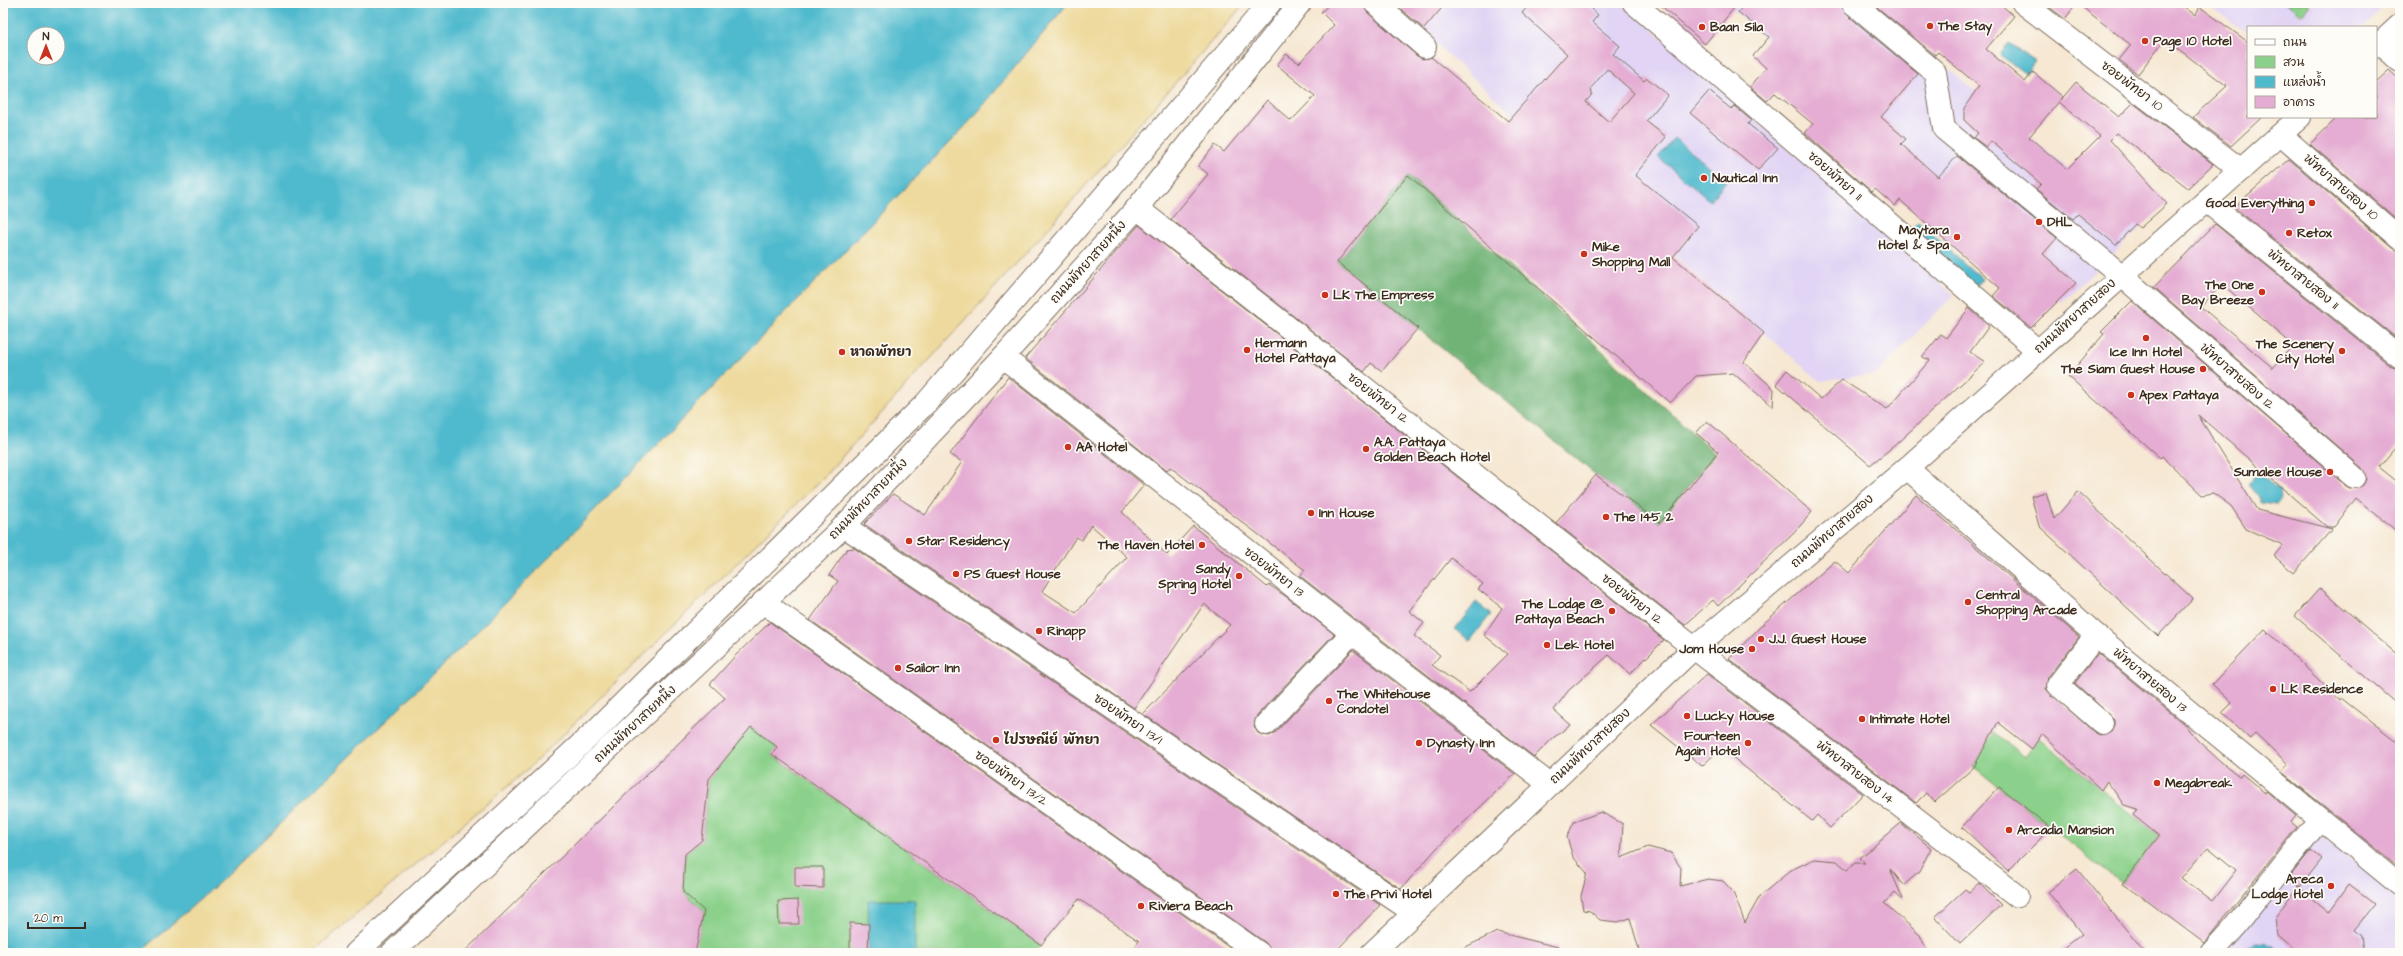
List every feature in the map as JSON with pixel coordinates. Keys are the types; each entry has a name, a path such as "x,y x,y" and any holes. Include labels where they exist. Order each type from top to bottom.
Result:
{"street":[{"path":"356,953 595,731 926,403 1270,3"},
{"name":"ถนนพัทยาสายหนึ่ง","path":"400,951 844,526 1003,356 1137,208 1300,3"},
{"path":"1375,3 1425,47"},
{"name":"ซอยพัทยา 11","path":"1634,3 2037,350"},
{"name":"พัทยาสายสอง 12","path":"1853,3 1935,72 1944,129 2121,275 2354,477"},
{"name":"ซอยพัทยา 10","path":"2023,3 2241,170"},
{"path":"2400,25 2378,45 2400,61"},
{"name":"ถนนพัทยาสายสอง","path":"1372,953 1413,912 1694,648 1907,468 2037,350 2299,118"},
{"name":"พัทยาสายสอง 10","path":"2281,135 2400,239"},
{"name":"พัทยาสายสอง 11","path":"2206,201 2400,357"},
{"name":"ซอยพัทยา 12","path":"1137,208 1694,648"},
{"name":"ซอยพัทยา 13","path":"1003,356 1352,633 1549,784"},
{"name":"พัทยาสายสอง 13","path":"1907,468 2096,635 2319,820 2400,885"},
{"name":"ซอยพัทยา 13/1","path":"844,526 1413,912"},
{"name":"ซอยพัทยา 13/2","path":"763,602 1259,953"},
{"path":"1266,724 1352,633"},
{"path":"2096,635 2058,685 2102,723"},
{"name":"พัทยาสายสอง 14","path":"1694,648 2017,896"},
{"path":"2211,953 2236,925 2319,820"}],"shaded area":[{"name":"Nautical Inn","path":"1446,3 1623,3 1954,295 1876,374 1820,381 1562,159 1422,31"},
{"path":"1726,3 1869,3 2140,228 2062,302"},
{"path":"2204,3 2388,3 2365,26 2247,26 2247,32"},
{"name":"Areca Lodge Hotel","path":"2318,834 2400,898 2400,953 2221,953"}],"green space":[{"path":"2286,3 2310,3 2302,15"},
{"path":"1408,175 1715,453 1659,523 1596,475 1337,262"},
{"path":"751,727 777,747 772,755 1041,945 1034,953 704,953 696,946 704,911 683,892 685,854 702,840 709,779"},
{"path":"1992,732 2025,757 2039,738 2159,836 2122,884 1974,767"}],"sand":[{"name":"หาดพัทยา","path":"1068,3 1245,3 1052,224 821,480 527,770 311,953 139,953 221,881 471,638 972,119"}],"water":[{"path":"3,3 1068,3 972,119 471,638 221,881 139,953 3,953"},
{"path":"2009,43 2035,61 2026,74 2000,55"},
{"path":"1675,138 1726,181 1710,201 1658,157"},
{"path":"1918,221 1942,243 1936,249 1912,227"},
{"path":"1944,245 1982,279 1977,286 1938,252"},
{"path":"2258,473 2280,491 2281,499 2277,505 2260,503 2259,497 2248,485"},
{"path":"1476,602 1491,614 1470,641 1455,629"},
{"path":"868,900 915,900 915,953 869,953"},
{"path":"2258,943 2268,944 2283,953 2246,953 2249,946"}],"building":[{"path":"1331,3 1363,3 1367,12 1417,56 1423,59 1431,57 1508,121 1567,54 1522,13 1531,3 1584,3 1598,15 1592,22 1620,46 1613,54 1644,81 1647,78 1668,95 1646,121 1666,137 1635,175 1698,226 1673,257 1764,333 1744,362 1774,389 1773,407 1733,373 1696,376 1670,403 1408,175 1337,262 1418,328 1382,371 1371,363 1364,372 1171,219 1208,174 1198,166 1215,145 1224,152 1267,100 1291,121 1315,96 1277,65 1286,54 1299,63 1334,25 1321,12","holes":["1607,69 1634,93 1609,122 1586,102 1592,94 1591,88"]},
{"path":"1394,3 1446,3 1424,29"},
{"name":"Baan Sila","path":"1658,3 1738,3 1705,44"},
{"path":"1746,3 1841,3 1845,13 1918,74 1881,117 1906,139 1901,144 1938,177 1957,156 2057,238 2043,254 2076,283 2031,328 1993,296 2000,288 1900,200 1895,206 1875,189 1872,192 1805,133 1813,124 1775,93 1767,101 1750,87 1766,68 1753,56 1769,37 1738,12"},
{"path":"1872,3 1999,3 2014,16 1986,49 2025,82 2033,72 2063,97 2029,137 2067,169 2100,136 2059,102 2076,82 2119,117 2133,103 2213,164 2188,188 2117,133 2110,140 2167,204 2140,228 2135,224 2116,245 2078,214 2073,219 2036,189 2041,184 1991,141 1986,147 1974,138 1978,133 1964,120 1964,108 1979,86 1938,52 1935,55"},
{"path":"2044,3 2077,3 2065,19"},
{"path":"2077,3 2179,3 2195,15 2200,7 2247,41 2247,118 2261,118 2231,146 2193,117 2227,86 2165,39 2138,74 2119,60 2131,45"},
{"path":"2389,70 2400,80 2400,222 2310,144 2337,118 2377,118 2377,81"},
{"path":"1709,91 1731,109 1734,106 1751,120 1748,124 1778,148 1758,170 1690,113"},
{"path":"2289,159 2392,248 2400,251 2400,341 2234,207"},
{"path":"2215,224 2392,367 2400,369 2400,442 2379,467 2400,484 2400,534 2356,498 2334,527 2327,527 2198,415 2257,510 2332,529 2294,573 2274,556 2283,545 2246,529 2231,506 2213,493 2202,495 2162,456 2160,458 2068,376 2104,334 2101,332 2132,301 2346,486 2352,489 2363,485 2366,479 2362,468 2154,287","holes":["2222,284 2293,345 2273,368 2201,307"]},
{"path":"1139,225 1664,640 1630,674 1609,655 1568,691 1554,710 1571,725 1553,738 1534,757 1300,576 1305,570 1170,467 1167,471 1025,358","holes":["1451,558 1483,584 1478,589 1502,608 1484,635 1508,654 1470,692 1432,665 1440,655 1414,636 1424,623 1409,611"]},
{"path":"1969,308 1989,326 1970,352 1985,362 1894,446 1870,465 1776,384 1787,370 1821,399 1842,380 1887,409 1930,360 1922,357 1941,334 1946,338"},
{"path":"1008,377 1144,485 1122,512 1167,555 1193,526 1267,587 1269,585 1284,595 1334,634 1257,715 1254,727 1258,733 1269,736 1275,733 1353,650 1515,774 1436,849 1401,889 1143,714 1230,625 1204,604 1134,708 864,524 893,494 925,515 962,462 950,454","holes":["1091,525 1127,557 1076,613 1042,591 1076,537 1082,540"]},
{"path":"1707,421 1812,512 1794,533 1718,606 1713,600 1685,625 1556,523 1596,475 1660,523 1718,452 1696,433"},
{"path":"2046,492 2054,519 2078,492 2193,599 2158,636 2039,526 2031,496"},
{"path":"1916,495 2079,637 2048,677 2046,689 2094,732 2100,735 2111,731 2114,725 2114,719 2075,683 2098,653 2184,724 2197,740 2219,760 2240,777 2242,774 2265,793 2266,791 2296,816 2291,822 2297,827 2204,943 2141,896 2122,884 2159,836 2133,815 2137,809 2124,805 2107,781 2101,790 2042,734 2032,749 1998,722 1974,767 1935,802 1926,793 1916,803 1729,659 1764,623 1835,561 1849,573","holes":["2208,847 2236,870 2212,901 2181,878"]},
{"path":"854,548 1380,905 1334,953 1271,953 1266,943 810,620 838,581 829,575 847,549"},
{"path":"2320,588 2400,657 2400,707 2295,616"},
{"path":"770,622 1237,953 1130,953 1139,941 1079,899 1041,945 772,754 777,747 751,727 709,779 702,840 685,854 683,892 704,911 695,953 463,953 725,698 710,684 736,655"},
{"path":"2265,629 2340,700 2341,698 2400,744 2400,868 2282,772 2288,764 2255,733 2250,739 2222,713 2232,703 2212,684"},
{"path":"1707,674 1863,794 1830,828 1817,815 1812,821 1721,748 1702,766 1651,725"},
{"name":"Arcadia Mansion","path":"1999,787 2051,828 2008,871 1962,827"},
{"path":"1601,812 1623,824 1621,858 1648,847 1671,853 1681,868 1680,886 1708,879 1723,881 1733,892 1745,923 1760,896 1791,870 1814,859 1837,861 1847,870 1855,863 1865,863 1860,858 1901,823 1931,848 1919,872 1904,885 1890,869 1903,899 1902,900 1895,893 1884,903 1920,935 1928,953 1640,953 1630,918 1618,922 1600,920 1590,911 1583,910 1581,896 1587,873 1573,857 1567,837 1574,822"},
{"path":"2311,850 2322,859 2300,887 2289,878"},
{"path":"795,867 823,867 823,888 795,887"},
{"path":"2077,869 2145,953 2058,953 2082,934 2048,892"},
{"path":"1979,883 2001,905 1960,944 1935,917 1965,889 1969,892"},
{"path":"2349,884 2375,904 2354,930 2361,936 2363,953 2298,953 2278,936 2276,916 2298,886 2329,912"},
{"path":"798,900 799,924 779,924 778,901"},
{"path":"850,923 869,924 868,953 850,953"},
{"path":"1497,932 1558,947 1558,953 1453,953"}],"place":[{"name":"The Stay","path":"1930,26"},
{"name":"Baan Sila","path":"1702,27"},
{"name":"Page 10 Hotel","path":"2145,41"},
{"name":"Nautical Inn","path":"1704,178"},
{"name":"Good Everything","path":"2312,203"},
{"name":"DHL","path":"2039,222"},
{"name":"Retox","path":"2289,233"},
{"name":"Maytara Hotel & Spa","path":"1957,237"},
{"name":"Mike Shopping Mall","path":"1584,254"},
{"name":"The One Bay Breeze","path":"2262,292"},
{"name":"LK The Empress","path":"1325,295"},
{"name":"Ice Inn Hotel","path":"2146,338"},
{"name":"Hermann Hotel Pattaya","path":"1247,350"},
{"name":"The Scenery City Hotel","path":"2342,351"},
{"name":"หาดพัทยา","path":"842,352"},
{"name":"The Siam Guest House","path":"2203,369"},
{"name":"Apex Pattaya","path":"2131,395"},
{"name":"AA Hotel","path":"1068,447"},
{"name":"A.A. Pattaya Golden Beach Hotel","path":"1366,449"},
{"name":"Sumalee House","path":"2330,472"},
{"name":"Inn House","path":"1311,513"},
{"name":"The 145 2","path":"1606,517"},
{"name":"Star Residency","path":"909,541"},
{"name":"The Haven Hotel","path":"1202,545"},
{"name":"PS Guest House","path":"956,574"},
{"name":"Sandy Spring Hotel","path":"1239,576"},
{"name":"Central Shopping Arcade","path":"1968,602"},
{"name":"The Lodge @ Pattaya Beach","path":"1612,611"},
{"name":"Rinapp","path":"1039,631"},
{"name":"J.J. Guest House","path":"1761,639"},
{"name":"Lek Hotel","path":"1547,645"},
{"name":"Jom House","path":"1752,649"},
{"name":"Sailor Inn","path":"898,668"},
{"name":"LK Residence","path":"2273,689"},
{"name":"The Whitehouse Condotel","path":"1329,701"},
{"name":"Lucky House","path":"1687,716"},
{"name":"Intimate Hotel","path":"1862,719"},
{"name":"ไปรษณีย์ พัทยา","path":"996,740"},
{"name":"Dynasty Inn","path":"1419,743"},
{"name":"Fourteen Again Hotel","path":"1748,743"},
{"name":"Megabreak","path":"2157,783"},
{"name":"Arcadia Mansion","path":"2009,830"},
{"name":"Areca Lodge Hotel","path":"2331,886"},
{"name":"The Privi Hotel","path":"1336,894"},
{"name":"Riviera Beach","path":"1141,906"}]}
